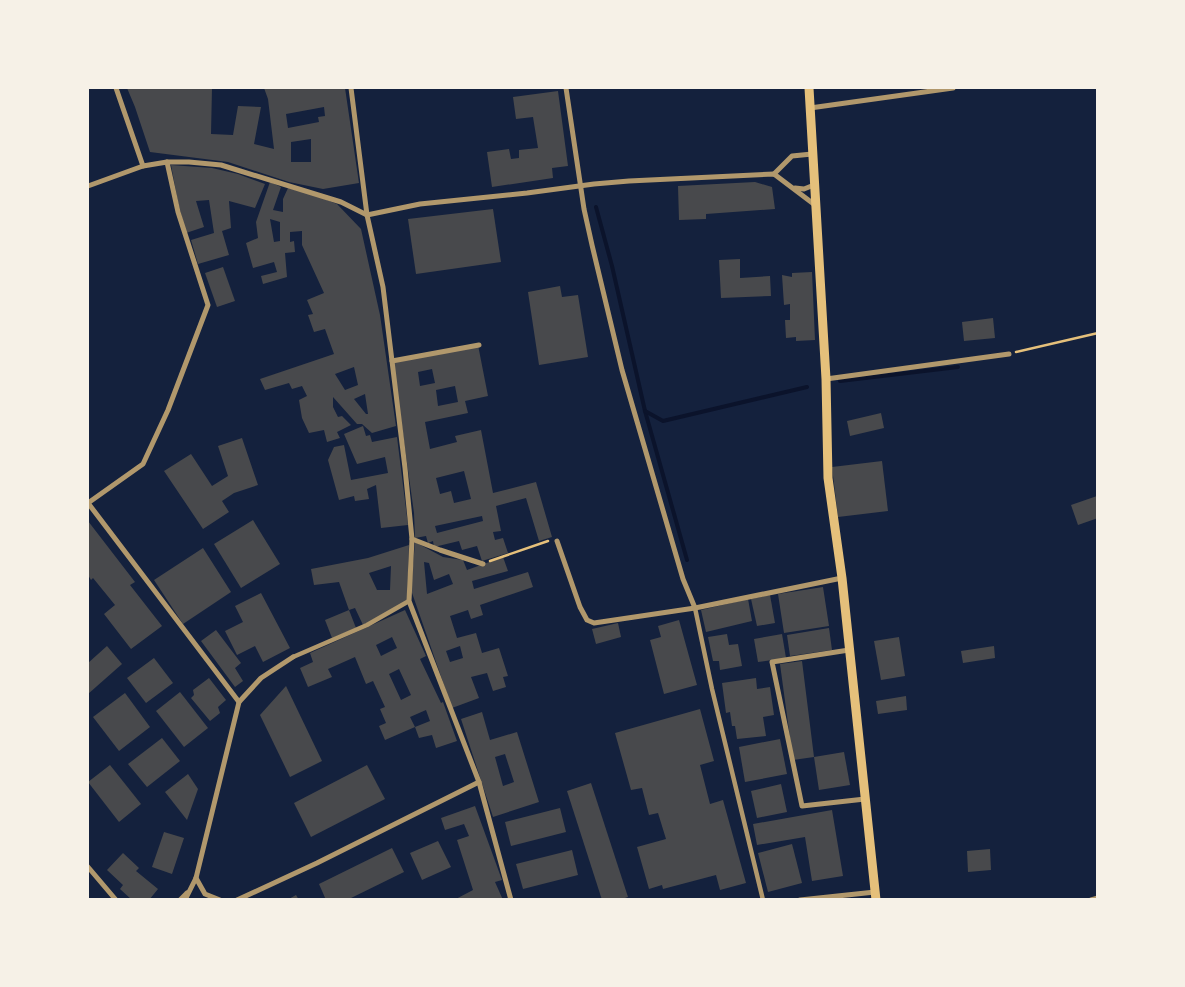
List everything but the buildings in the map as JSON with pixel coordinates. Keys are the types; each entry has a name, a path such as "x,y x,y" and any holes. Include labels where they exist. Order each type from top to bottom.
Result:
{"main road":[{"path":"809,88 826,379 828,478 842,578 875,896"}],"street":[{"path":"116,88 143,166"},
{"path":"351,88 367,215 384,287 412,539 409,601 479,782 511,900"},
{"path":"566,88 584,208 622,370 683,579 695,608 712,690 764,900"},
{"path":"810,108 953,88"},
{"path":"774,174 792,156 812,154"},
{"path":"167,162 178,212 208,305 168,410 143,464 88,503 239,702"},
{"path":"88,186 143,166 167,162 221,165 341,202 367,215 420,204 527,193 582,185 774,174 815,205"},
{"path":"794,188 804,189 814,185"},
{"path":"392,361 479,345"},
{"path":"826,379 1009,354"},
{"path":"412,539 483,564"},
{"path":"557,541 580,607 587,620 594,623 695,608 842,578"},
{"path":"185,900 196,878 239,702 261,678 293,657 367,625 409,601"},
{"path":"849,650 772,662 802,806 865,799"},
{"path":"238,900 479,782"},
{"path":"88,867 116,900"},
{"path":"196,878 205,894 220,900"},
{"path":"180,900 190,889"},
{"path":"800,900 875,896"},
{"path":"1091,900 1098,898"}],"path":[{"path":"1009,354 1098,333"},
{"path":"483,564 550,540 557,541"}],"waterway":[{"path":"596,207 612,266 645,411 687,560"},
{"path":"840,381 958,367"},
{"path":"645,411 663,421 807,387"}]}
